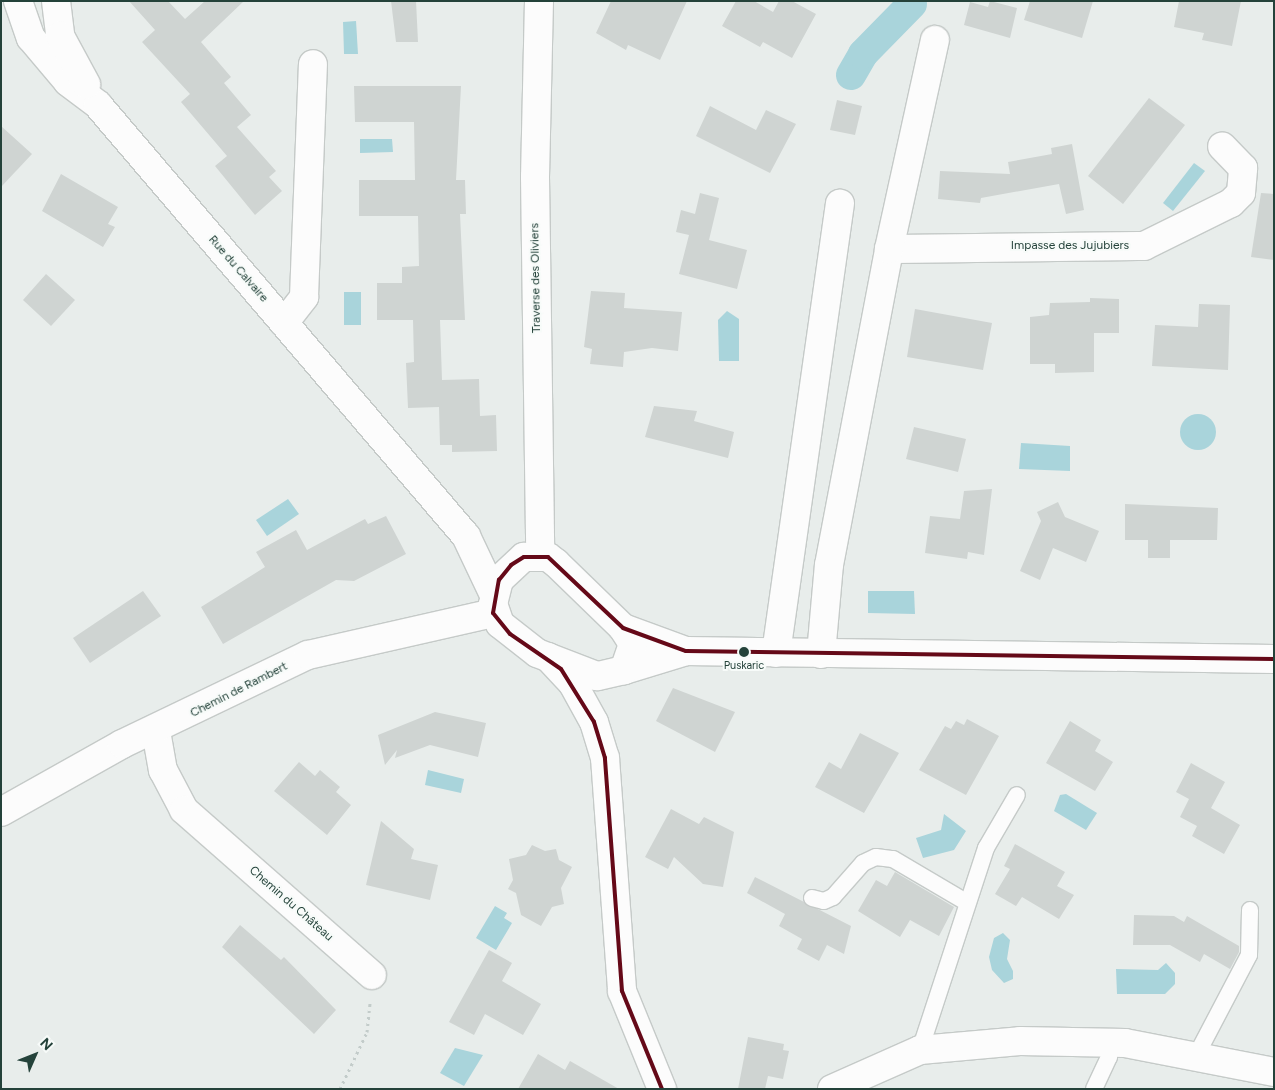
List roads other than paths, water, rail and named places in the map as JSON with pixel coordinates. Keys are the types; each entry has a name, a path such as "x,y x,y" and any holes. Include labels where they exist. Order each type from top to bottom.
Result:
{"street":[{"path":"56,1 60,36 98,105"},
{"name":"Traverse des Oliviers","path":"532,556 535,177 539,1"},
{"name":"Rue du Calvaire","path":"13,7 31,38 68,82 98,105 466,536 494,604 510,634 548,657"},
{"path":"821,654 829,565 889,250 936,40"},
{"path":"284,323 304,297 313,64"},
{"name":"Impasse des Jujubiers","path":"889,250 1144,246 1231,203 1240,193 1244,168 1222,146"},
{"path":"776,653 840,204"},
{"name":"Rue du Calvaire","path":"466,536 504,554 532,556 556,563 623,628"},
{"path":"494,604 504,572 532,556"},
{"name":"Chemin de Rambert","path":"1,812 122,744 156,731 308,655 494,604"},
{"path":"623,628 686,651 1274,658"},
{"path":"594,722 599,695 621,672 633,644 623,628"},
{"path":"548,657 597,676 621,672 686,651"},
{"path":"548,657 573,684 594,722 609,787 622,991 662,1089"},
{"name":"Chemin du Château","path":"156,731 163,770 184,810 372,975"},
{"path":"832,1089 920,1050 1020,1041 1110,1043 1196,1056 1274,1072"}],"lane":[{"path":"920,1050 966,902 986,848 1017,795"},
{"path":"812,898 824,901 833,896 863,863 876,857 893,859 966,902"},
{"path":"1196,1056 1249,955 1250,910"},
{"path":"1094,1089 1109,1058 1110,1043"}],"water":[{"path":"356,21 358,54 344,54 343,22"},
{"path":"360,139 392,139 393,152 360,153"},
{"path":"1194,163 1205,171 1173,211 1163,203"},
{"path":"344,292 361,292 361,325 344,325"},
{"path":"727,311 739,319 739,361 719,361 718,320"},
{"path":"1198,414 1211,419 1216,432 1211,445 1198,450 1185,445 1180,432 1185,419"},
{"path":"1021,443 1070,446 1070,471 1019,469"},
{"path":"288,499 299,514 267,536 256,520"},
{"path":"868,591 914,591 915,614 868,613"},
{"path":"428,770 464,779 461,793 425,785"},
{"path":"1066,794 1097,813 1086,830 1054,811 1060,795"},
{"path":"944,814 966,831 954,850 923,858 916,838 941,830"},
{"path":"495,906 507,913 504,918 512,923 496,950 476,938"},
{"path":"1003,933 1010,940 1007,959 1013,971 1013,979 1004,983 992,970 989,957 994,938"},
{"path":"1166,963 1175,973 1175,984 1165,994 1117,994 1116,969 1158,970"},
{"path":"455,1048 483,1055 464,1086 440,1073"}],"waterway":[{"path":"851,75 863,54 912,4"}],"place":[{"name":"Puskaric","path":"744,652"}]}
